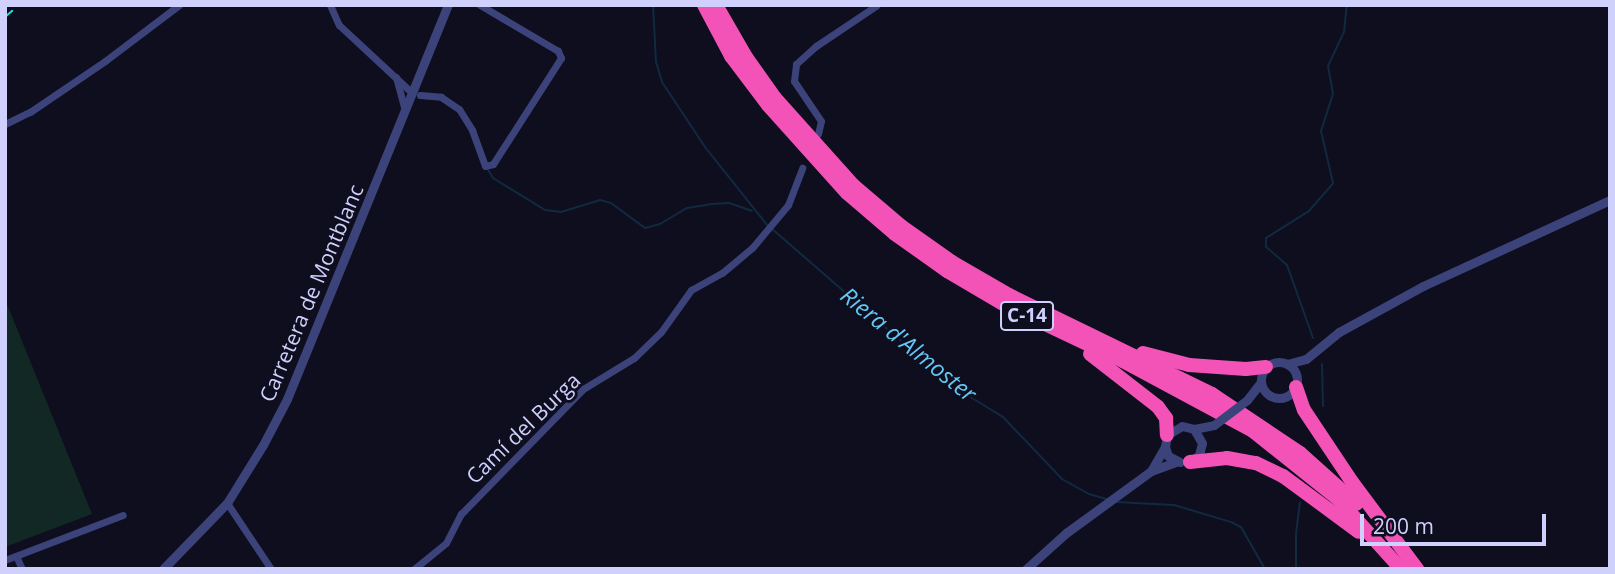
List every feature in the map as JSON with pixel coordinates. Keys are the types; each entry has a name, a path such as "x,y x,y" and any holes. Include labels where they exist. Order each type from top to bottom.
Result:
{"highway":[{"path":"698,5 738,56"},
{"name":"C-14","path":"704,5 768,105 846,193 895,234 950,267 1005,305 1135,367 1253,431 1338,499 1401,569"},
{"path":"718,5 738,56"},
{"path":"950,267 1145,354 1189,365 1246,369 1266,367"},
{"path":"950,267 1003,310 1103,362 1158,407 1166,418 1166,441"},
{"name":"C-14","path":"950,267 1212,394 1258,422 1343,490 1415,569"},
{"path":"1297,382 1304,410 1415,569"},
{"path":"1183,462 1227,458 1246,461 1283,476 1358,531 1393,569"}],"street":[{"path":"5,124 30,112 105,61 179,5"},
{"path":"330,5 339,25 409,90"},
{"name":"Carretera de Montblanc","path":"163,569 227,503 287,400 448,5"},
{"path":"420,95 441,97 459,109 472,130 485,166 494,164 561,58 558,51 480,5"},
{"path":"818,134 821,121 794,81 796,64 816,46 877,5"},
{"path":"396,77 405,112"},
{"name":"Camí del Burga","path":"414,569 446,542 461,514 564,407 583,389 634,358 661,332 691,290 722,273 752,248 788,205 802,168"},
{"path":"1026,569 1150,471 1199,455 1202,443 1214,425 1247,400 1261,382 1266,367 1276,362 1306,359 1339,332 1423,286 1610,200"},
{"path":"1247,400 1268,395 1284,397 1297,382 1306,359"},
{"path":"1287,363 1297,382"},
{"path":"1261,382 1268,395"},
{"path":"1150,471 1166,441 1182,426 1194,429 1214,425"},
{"path":"1194,429 1202,443"},
{"path":"1166,441 1168,456 1183,462"},
{"path":"227,503 271,569"},
{"path":"5,560 123,515"},
{"path":"16,556 22,569"}],"green space":[{"path":"5,299 92,514 5,547"}],"waterway":[{"name":"Riera d'Almoster","path":"653,5 656,62 662,82 705,147 767,225"},
{"path":"1313,338 1287,265 1266,247 1266,238 1309,211 1333,183 1321,131 1333,94 1328,66 1344,32 1347,5"},
{"path":"487,168 493,178 545,210 561,212 600,200 611,203 645,228 660,224 687,208 711,204 729,203 752,211"},
{"name":"Riera d'Almoster","path":"771,228 918,356 967,395 1003,417 1062,479 1089,494 1107,499"},
{"path":"1322,364 1323,406"},
{"name":"Riera d'Almoster","path":"1116,502 1174,505 1231,522 1241,527 1265,569"},
{"path":"1296,569 1300,502"}],"railway":[{"path":"5,17 19,5"}]}
